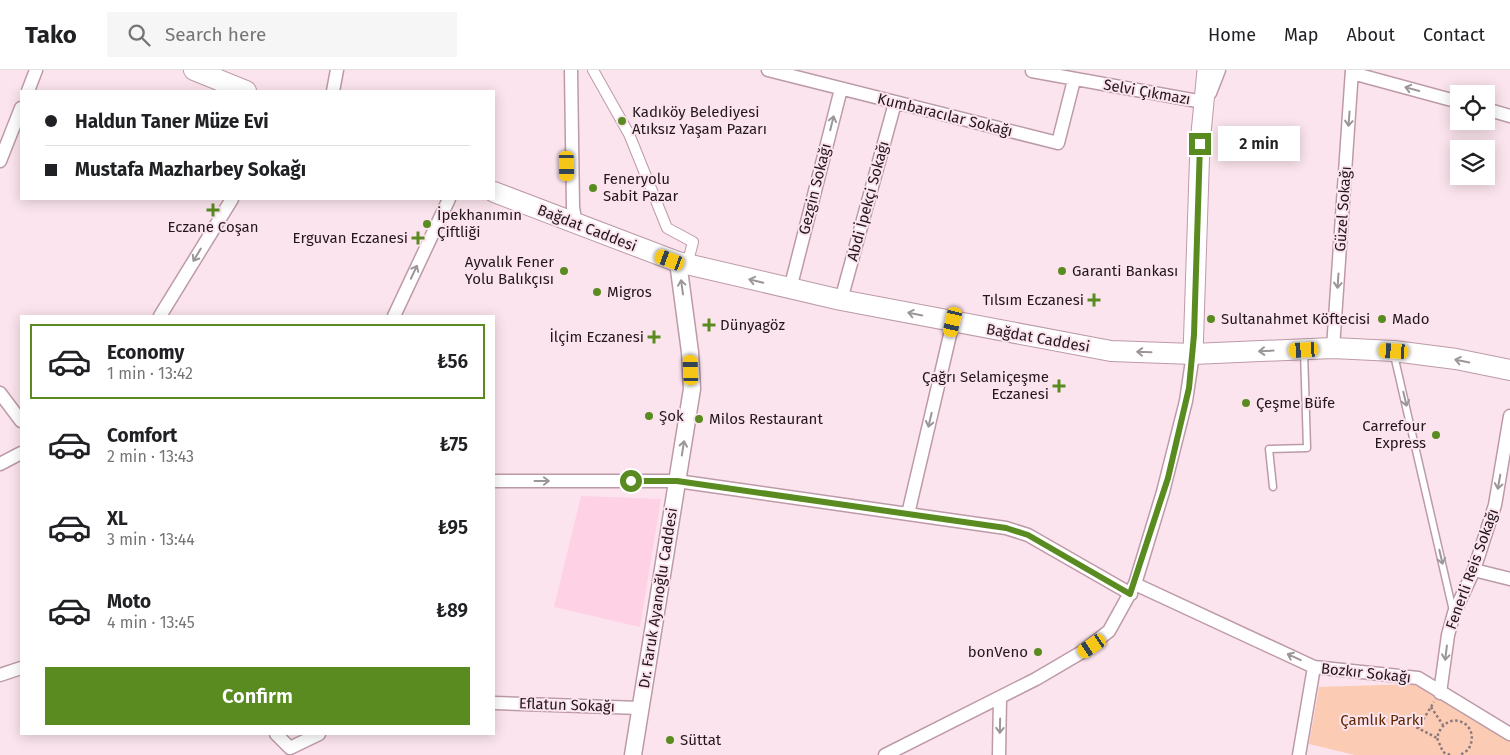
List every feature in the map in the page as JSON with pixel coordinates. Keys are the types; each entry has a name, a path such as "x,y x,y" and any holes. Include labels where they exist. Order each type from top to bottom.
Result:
{"main road":[{"path":"194,70 244,90"},
{"path":"1193,354 1203,107 1207,70"},
{"name":"Bağdat Caddesi","path":"495,192 683,263 842,300 1111,351 1193,354 1333,348 1394,351 1456,359 1510,370"}],"street":[{"path":"28,90 36,70"},
{"path":"333,90 337,70"},
{"path":"566,70 573,223"},
{"path":"572,70 573,223"},
{"path":"594,70 629,134 667,228 693,242 683,263"},
{"name":"Kumbaracılar Sokağı","path":"768,70 1058,144 1074,80"},
{"path":"1203,107 1219,70"},
{"name":"Selvi Çıkmazı","path":"1032,71 1203,107"},
{"path":"1352,72 1450,99"},
{"name":"Güzel Sokağı","path":"1333,348 1352,72"},
{"name":"Gezgin Sokağı","path":"790,289 841,89"},
{"name":"Abdi İpekçi Sokağı","path":"842,300 895,102"},
{"path":"0,162 20,111"},
{"path":"1495,112 1510,116"},
{"path":"161,315 231,200"},
{"path":"394,315 449,200"},
{"name":"Dr. Faruk Ayanoğlu Caddesi","path":"633,755 692,389 683,263"},
{"path":"908,514 953,322"},
{"path":"885,755 1000,698 1059,666 1100,640 1115,622 1133,589 1163,492 1186,402 1193,354"},
{"path":"0,393 20,420"},
{"name":"Fenerli Reis Sokağı","path":"1440,693 1448,634 1454,613 1474,570 1495,505 1510,416"},
{"path":"0,464 20,454"},
{"name":"Bozkır Sokağı","path":"495,481 677,481 998,526 1020,532 1133,589 1314,667 1418,678 1510,734"},
{"path":"1474,570 1510,579"},
{"path":"1299,755 1314,667"},
{"path":"0,675 20,668"},
{"path":"999,755 1000,698"},
{"name":"Eflatun Sokağı","path":"495,703 640,708"},
{"path":"277,735 290,752"},
{"path":"290,735 290,752"},
{"path":"290,752 317,735"}],"lane":[{"path":"1273,487 1269,449 1307,448 1304,350"},
{"path":"1394,351 1454,613"}],"path":[{"path":"1418,728 1440,693"},
{"path":"1431,707 1443,725"},
{"path":"1437,738 1443,725 1456,720 1464,723 1470,729 1472,744 1468,750 1460,755"},
{"path":"1412,725 1437,738 1443,752 1450,755"}],"shaded area":[{"path":"581,496 661,499 640,627 554,607"}],"green space":[{"name":"Çamlık Parkı","path":"1416,684 1510,739 1510,755 1355,755 1309,744 1319,687"}],"place":[{"name":"Kadıköy Belediyesi Atıksız Yaşam Pazarı","path":"622,121"},
{"name":"Feneryolu Sabit Pazar","path":"593,188"},
{"name":"Eczane Coşan","path":"213,210"},
{"name":"İpekhanımın Çiftliği","path":"427,224"},
{"name":"Erguvan Eczanesi","path":"418,238"},
{"name":"Ayvalık Fener Yolu Balıkçısı","path":"564,271"},
{"name":"Garanti Bankası","path":"1062,271"},
{"name":"Migros","path":"597,292"},
{"name":"Tılsım Eczanesi","path":"1094,300"},
{"name":"Sultanahmet Köftecisi","path":"1211,319"},
{"name":"Mado","path":"1382,319"},
{"name":"Dünyagöz","path":"709,325"},
{"name":"İlçim Eczanesi","path":"654,337"},
{"name":"Çağrı Selamiçeşme Eczanesi","path":"1059,386"},
{"name":"Çeşme Büfe","path":"1246,403"},
{"name":"Şok","path":"649,416"},
{"name":"Milos Restaurant","path":"699,419"},
{"name":"Carrefour Express","path":"1436,435"},
{"name":"bonVeno","path":"1038,652"},
{"name":"Süttat","path":"670,740"}],"route":[{"path":"631,481 677,481 1006,528 1028,535 1130,594 1135,584 1168,478 1189,388 1194,335 1200,144"}]}
